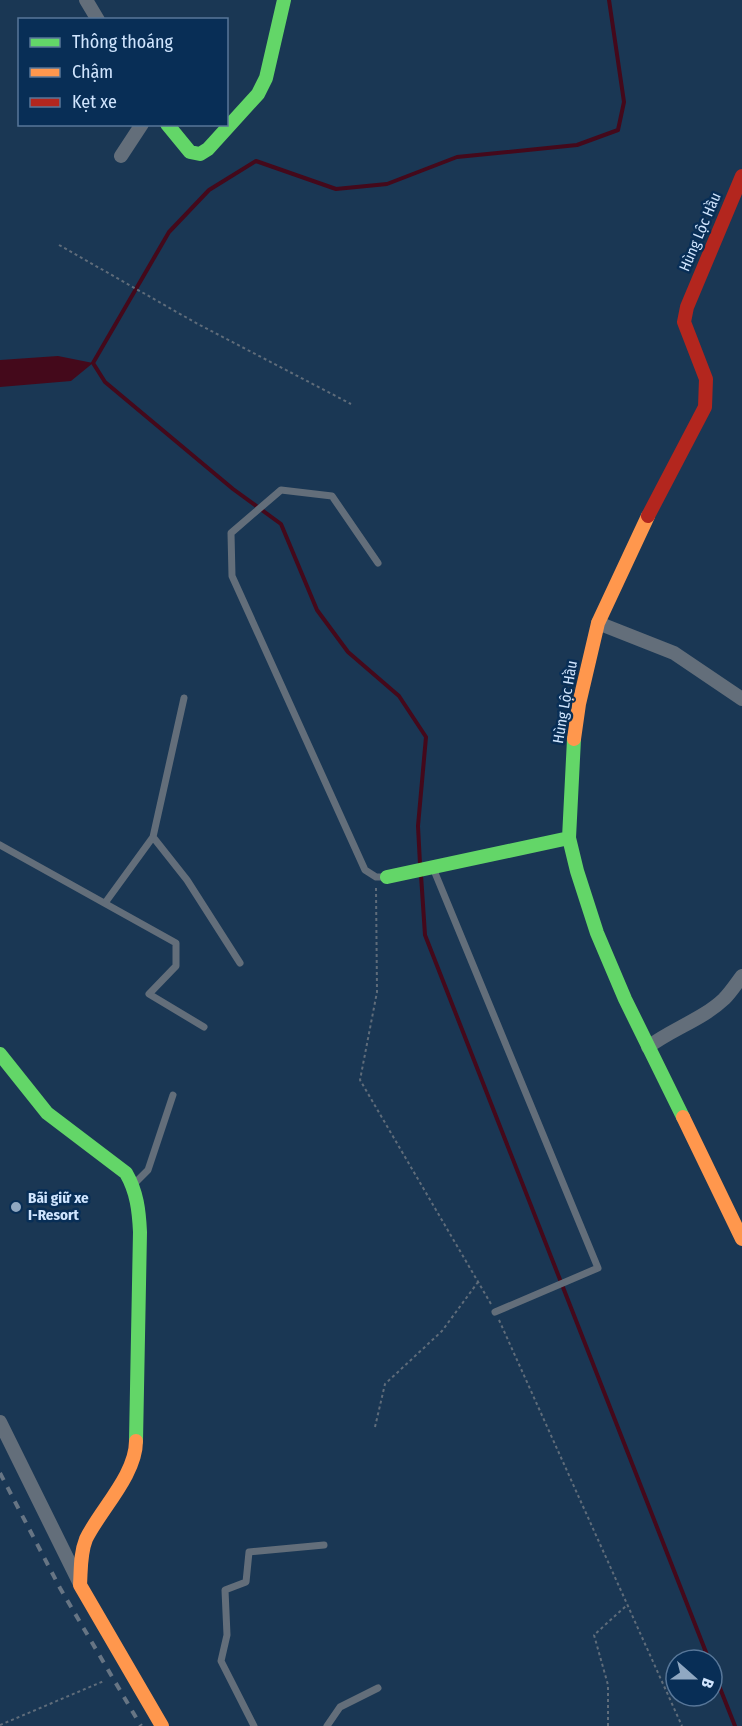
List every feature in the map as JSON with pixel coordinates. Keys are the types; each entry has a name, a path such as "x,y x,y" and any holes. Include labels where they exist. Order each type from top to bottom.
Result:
{"street":[{"path":"86,0 97,18"},
{"path":"169,126 190,152 200,154 208,149 258,94 266,78 284,0"},
{"path":"121,156 141,126"},
{"name":"Hùng Lộc Hầu","path":"742,176 687,307 684,321 706,379 705,408 632,548 598,622 579,704 572,756 569,838 597,933 624,999 737,1214 742,1239"},
{"path":"598,622 674,653 742,699"},
{"path":"387,877 569,838"},
{"path":"648,1047 717,1005 731,992 742,976"},
{"path":"0,1054 47,1113 126,1173 134,1185 139,1212 136,1448 123,1478 86,1540 81,1559 80,1585"},
{"path":"0,1422 80,1585 162,1726"}],"lane":[{"path":"378,563 332,496 281,490 231,533 232,576 365,870 376,876 387,877"},
{"path":"105,903 153,837 184,698"},
{"path":"153,837 187,880 240,963"},
{"path":"0,845 176,943 176,966 149,994 204,1027"},
{"path":"432,866 598,1268 495,1312"},
{"path":"134,1185 148,1170 173,1095"},
{"path":"254,1726 221,1661 227,1635 225,1590 246,1582 249,1552 324,1545"},
{"path":"327,1726 340,1707 378,1688"}],"path":[{"path":"59,244 196,323 351,404"},
{"path":"375,1427 385,1384 442,1331 478,1282"},
{"path":"608,1726 608,1685 594,1635 627,1605"},
{"path":"0,1725 104,1681"}],"shaded area":[{"path":"58,356 93,363 71,381 0,387 0,360"}],"waterway":[{"path":"93,363 169,232 209,190 256,161 336,189 387,184 457,157 577,145 618,130 624,102 609,0"},
{"path":"93,363 105,382 233,489 281,524 317,610 348,652 399,696 426,737 418,826 420,864"},
{"path":"421,875 425,935 704,1648"},
{"path":"724,1698 735,1726"}],"railway":[{"path":"0,1473 60,1588 141,1726"}],"traffic: fast":[{"path":"169,126 190,152 200,154 208,149 258,94 266,78 284,0"},
{"path":"574,739 569,838 577,871 597,933 625,999 683,1117"},
{"path":"387,877 569,838"},
{"path":"0,1054 47,1113 126,1173 133,1187 140,1232 136,1441"}],"traffic: slow":[{"path":"574,739 579,704 598,623 648,516"},
{"path":"683,1117 742,1239"},
{"path":"136,1441 130,1467 124,1479 86,1539 80,1585 162,1726"}],"traffic: jam":[{"path":"648,516 705,407 706,379 684,322 687,307 742,176"}],"place":[{"name":"Bãi giữ xe I-Resort","path":"16,1207"}]}
